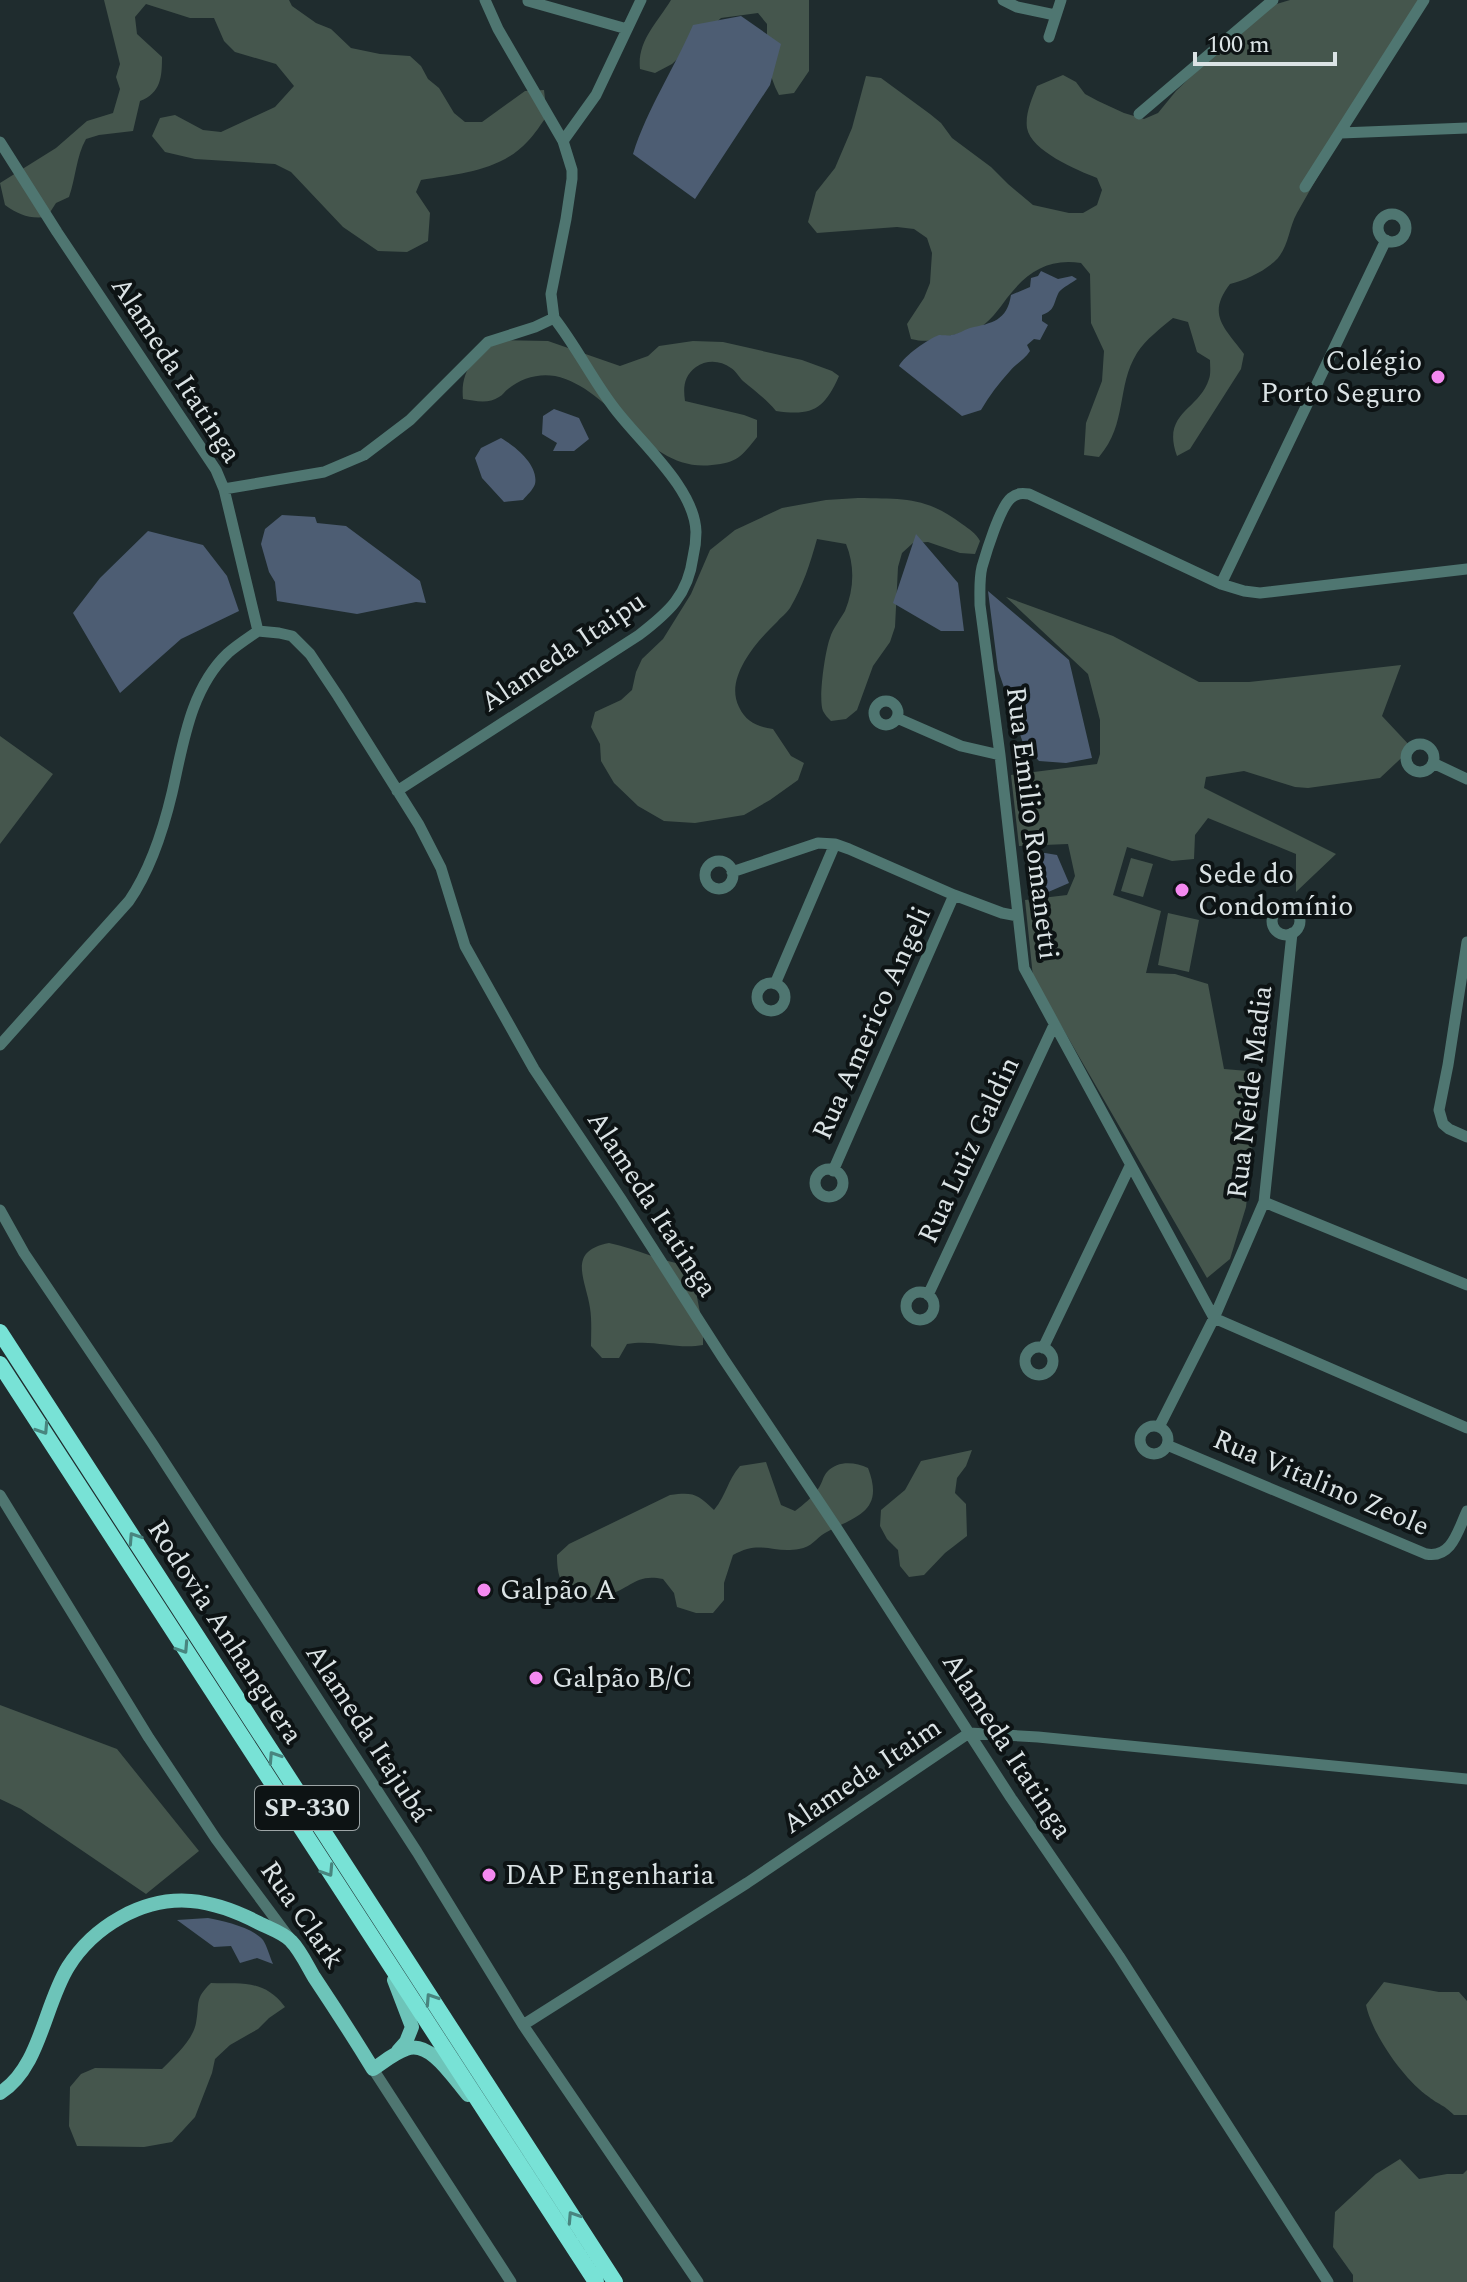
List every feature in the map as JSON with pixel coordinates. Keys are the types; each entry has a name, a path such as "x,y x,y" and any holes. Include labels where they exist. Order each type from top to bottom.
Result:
{"highway":[{"name":"Rodovia Anhanguera","path":"0,1332 615,2282"},
{"name":"Rodovia Anhanguera","path":"0,1364 596,2282"}],"main road":[{"path":"0,2093 21,2075 30,2059 58,1984 70,1964 103,1928 125,1915 175,1901 201,1902 224,1907 290,1939"},
{"name":"Rua Clark","path":"290,1939 373,2069"},
{"path":"387,1961 412,2027 406,2042 394,2055"},
{"path":"373,2069 413,2047 428,2050 493,2122"}],"street":[{"path":"224,489 324,472 364,455 410,420 488,342 554,318 552,286 566,219 572,170 563,141 498,29 485,0"},
{"path":"563,141 596,95 641,0"},
{"path":"1003,0 1017,7 1055,15"},
{"path":"1049,37 1061,0"},
{"path":"1139,114 1273,0"},
{"path":"1305,187 1424,0"},
{"path":"528,1 627,29"},
{"path":"1341,133 1467,128"},
{"name":"Alameda Itatinga","path":"0,142 216,470 224,489 258,631 292,636 310,654 419,825 441,868 465,946 534,1069 969,1733 1119,1956 1328,2282"},
{"path":"1221,584 1386,240"},
{"name":"Alameda Itaipu","path":"397,791 639,635 680,597 691,575 696,530 685,497 613,407 572,340 554,318"},
{"name":"Rua Emilio Romanetti","path":"1214,1318 1024,968 980,605 982,568 994,531 1007,502 1023,493 1029,494 1221,584 1260,593 1467,569"},
{"path":"0,1045 141,884 171,798 189,718 199,696 227,654 258,631"},
{"path":"897,718 961,746 1000,755"},
{"path":"1433,763 1467,779"},
{"path":"732,872 808,845 835,844 954,895 1018,916"},
{"path":"775,984 835,844"},
{"name":"Rua Americo Angeli","path":"833,1171 954,895"},
{"name":"Rua Neide Madia","path":"1159,1427 1214,1318 1264,1202 1292,933"},
{"path":"1467,942 1439,1110 1443,1124 1467,1137"},
{"name":"Rua Luiz Galdin","path":"928,1295 1054,1025"},
{"path":"1043,1348 1130,1166"},
{"path":"1264,1202 1467,1285"},
{"name":"Alameda Itajubá","path":"0,1210 24,1253 152,1443 408,1838 523,2025 698,2282"},
{"path":"1214,1318 1467,1428"},
{"name":"Rua Vitalino Zeole","path":"1159,1427 1150,1427 1143,1432 1142,1445 1148,1452 1157,1453 1167,1445 1426,1554 1435,1556 1443,1553 1453,1543 1467,1511"},
{"path":"1159,1427 1166,1432 1167,1445"},
{"name":"Rua Clark","path":"0,1495 149,1738 216,1839 290,1939"},
{"path":"0,1524 13,1515"},
{"name":"Alameda Itaim","path":"523,2025 747,1883 969,1733 1467,1779"},
{"name":"Rua Clark","path":"373,2069 511,2282"}],"green space":[{"path":"104,0 289,0 292,6 316,23 331,29 351,48 410,56 439,88 454,113 465,122 482,122 525,91 544,90 547,116 528,141 505,159 479,170 421,180 416,192 430,213 428,241 407,252 378,251 343,227 291,172 275,164 195,159 165,152 152,136 160,118 175,115 203,130 221,132 275,107 294,86 276,64 235,52 224,41 214,18 190,18 146,4 135,17 137,34 162,57 162,71 156,89 140,101 133,131 86,139 69,197 56,203 47,217 20,214 5,205 0,183 56,148 87,121 113,113 120,89 116,77 120,64"},
{"path":"671,0 809,0 809,71 794,93 779,95 769,69 767,24 758,13 721,18 672,64 655,73 640,69 645,41"},
{"path":"1290,0 1420,0 1297,213 1279,257 1258,273 1230,284 1223,295 1219,313 1225,329 1244,354 1241,369 1190,449 1177,456 1173,441 1177,421 1204,390 1210,375 1210,360 1197,352 1188,322 1173,318 1140,348 1126,379 1118,418 1108,444 1099,457 1084,455 1086,423 1102,381 1104,351 1091,323 1090,274 1081,263 1048,265 1031,274 977,329 936,340 917,340 911,339 907,324 930,283 932,253 927,238 914,229 897,227 817,233 808,222 816,192 835,168 852,128 866,76 881,78 930,114 952,138 991,167 1033,205 1083,213 1097,205 1102,190 1097,178 1056,159 1030,136 1027,117 1037,86 1063,75 1076,82 1085,94 1144,119 1158,113 1176,91 1267,7"},
{"path":"501,340 548,341 620,366 648,356 659,346 693,341 723,342 802,360 839,376 828,397 815,408 788,412 776,411 727,365 713,362 696,367 685,382 685,401 757,420 757,437 743,454 733,460 712,465 689,464 649,444 596,397 576,384 555,376 524,379 491,401 463,399 467,371 477,357"},
{"path":"858,498 900,499 936,508 976,536 980,541 975,554 960,553 928,542 913,543 902,553 898,567 895,627 890,642 873,666 857,710 846,719 831,721 822,705 824,664 831,634 848,603 852,569 846,544 817,539 806,575 790,608 752,650 736,684 739,707 745,716 757,725 773,729 791,756 804,763 798,780 744,815 695,823 664,821 638,806 614,783 601,761 600,744 591,727 595,712 621,700 632,690 642,659 663,639 691,594 710,550 735,530 782,508"},
{"path":"1006,597 1113,636 1199,682 1249,682 1401,665 1382,716 1412,748 1380,778 1308,788 1244,771 1206,777 1204,788 1336,854 1296,892 1296,854 1208,818 1195,835 1194,859 1172,861 1127,847 1113,895 1161,911 1146,973 1175,974 1208,984 1224,1069 1260,1072 1246,1207 1230,1259 1207,1278 1033,977 1025,900 1067,895 1075,876 1068,844 1019,846 1011,775 1097,764 1100,720 1088,674"},
{"path":"0,736 53,774 0,844"},
{"path":"1131,858 1153,864 1143,897 1121,891"},
{"path":"1168,913 1199,920 1189,972 1158,965"},
{"path":"609,1243 691,1266 703,1328 703,1345 627,1344 619,1358 602,1358 591,1346 591,1313 582,1268 587,1253"},
{"path":"972,1450 957,1478 955,1493 966,1504 967,1536 924,1575 909,1577 900,1566 898,1550 880,1526 881,1510 905,1490 921,1461"},
{"path":"766,1462 781,1505 795,1511 816,1492 831,1468 847,1463 868,1468 873,1494 870,1503 857,1517 803,1548 759,1547 733,1555 724,1583 724,1600 713,1613 696,1613 677,1607 674,1593 663,1579 646,1578 595,1597 573,1597 565,1588 557,1555 569,1544 670,1495 695,1495 714,1510 740,1466"},
{"path":"0,1705 117,1749 199,1851 146,1894 21,1809 0,1799"},
{"path":"1384,1982 1439,1992 1459,1992 1467,2001 1467,2115 1454,2115 1419,2089 1382,2042 1366,2005"},
{"path":"211,1983 261,1987 285,2007 215,2059 195,2117 172,2142 144,2147 77,2146 69,2126 70,2087 81,2074 95,2068 162,2069 191,2036 200,1997"},
{"path":"1400,2159 1419,2179 1463,2174 1467,2170 1467,2282 1353,2282 1353,2275 1333,2247 1335,2212 1376,2174"}],"water":[{"path":"741,16 781,44 770,85 695,199 633,154 693,25"},
{"path":"1041,271 1058,279 1072,276 1077,279 1059,292 1052,308 1042,315 1042,321 1048,325 1040,340 1034,339 1027,345 1030,351 1002,380 981,410 962,416 899,366 934,337 954,334 1002,316 1011,295 1030,287 1031,278"},
{"path":"554,409 579,418 589,439 574,451 553,451 557,443 542,434 543,416"},
{"path":"501,438 519,451 533,470 535,484 523,500 504,502 482,478 475,458 481,448"},
{"path":"282,515 315,517 317,523 346,526 420,581 426,603 416,602 357,614 277,601 275,582 261,544 265,529"},
{"path":"148,531 203,545 227,576 239,611 181,639 120,693 73,613 100,578"},
{"path":"916,534 958,583 964,631 941,631 893,603"},
{"path":"988,591 1069,660 1092,758 1066,763 1039,761 1023,743 998,670"},
{"path":"1028,854 1057,855 1069,883 1046,893 1030,890"},
{"path":"208,1918 237,1925 258,1935 273,1964 257,1958 240,1963 231,1946 214,1947 177,1920"}],"place":[{"name":"Colégio Porto Seguro","path":"1438,377"},
{"name":"Sede do Condomínio","path":"1182,890"},
{"name":"Galpão A","path":"484,1590"},
{"name":"Galpão B/C","path":"536,1678"},
{"name":"DAP Engenharia","path":"489,1875"}]}
